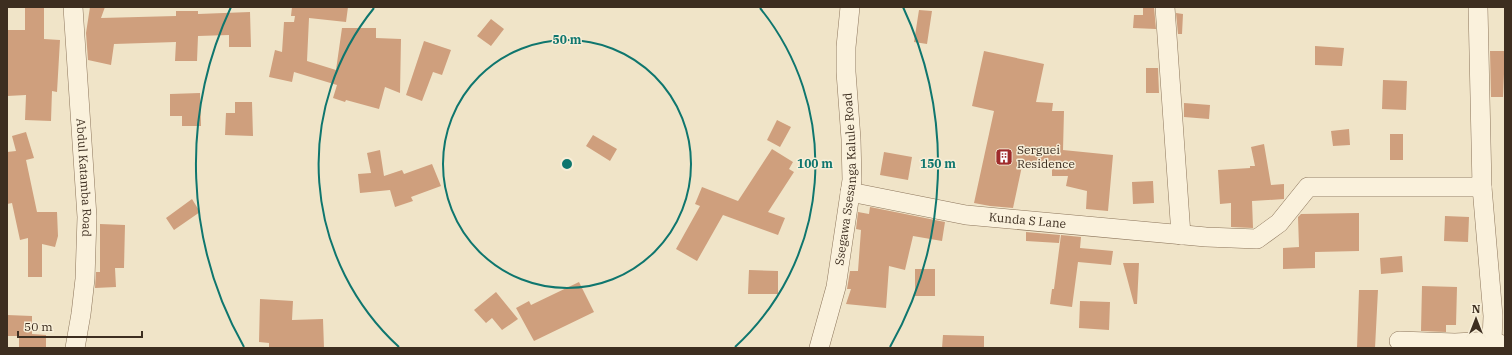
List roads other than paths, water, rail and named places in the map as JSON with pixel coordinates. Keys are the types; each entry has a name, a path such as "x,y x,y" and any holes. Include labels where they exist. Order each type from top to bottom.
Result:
{"street":[{"name":"Abdul Katamba Road","path":"73,7 88,217 85,279 75,348"},
{"name":"Ssegawa Ssesanga Kalule Road","path":"819,348 836,287 852,180 851,139 846,72 846,47 850,7"},
{"path":"1165,7 1181,234"},
{"path":"1399,341 1496,345 1482,187 1478,7"},
{"name":"Kunda S Lane","path":"850,192 966,215 1206,237 1257,239 1279,223 1308,187 1482,187"}],"place":[{"name":"Serguei Residence","path":"1004,157"}]}
